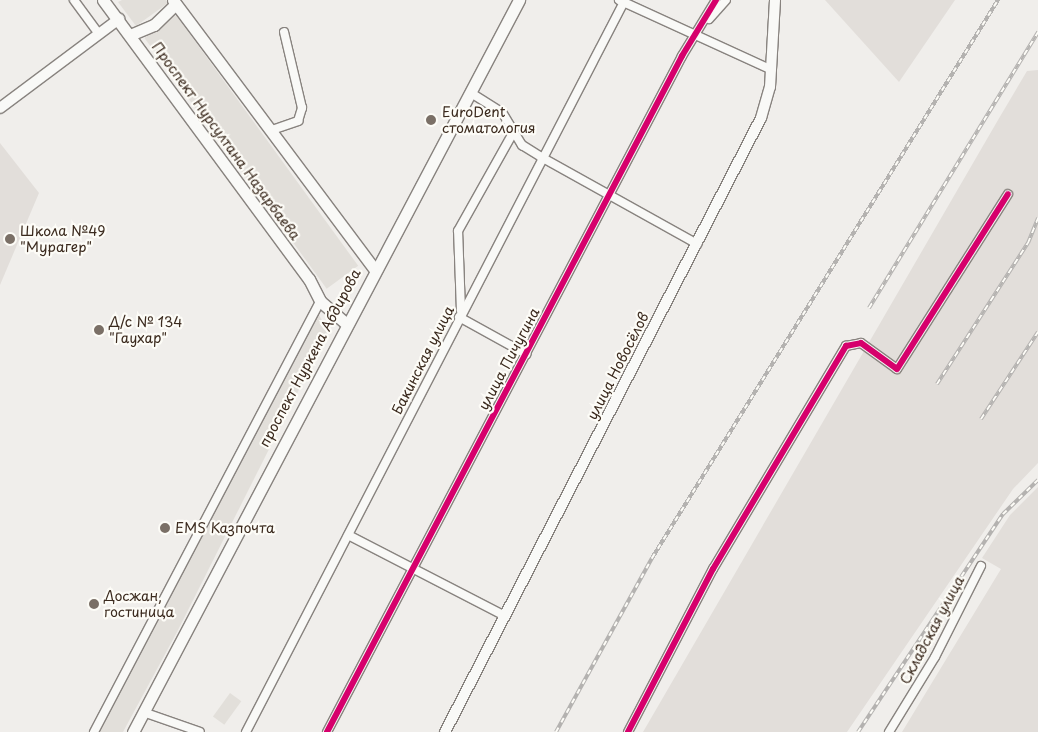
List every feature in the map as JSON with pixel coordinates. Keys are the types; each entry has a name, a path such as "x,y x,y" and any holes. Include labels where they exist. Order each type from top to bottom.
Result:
{"main road":[{"name":"проспект Нуркена Абдирова","path":"133,732 374,269 471,93 519,0"},
{"name":"Проспект Нурсултана Назарбаева","path":"109,2 119,20 309,279 320,301"},
{"path":"130,35 154,25 174,2 272,130 374,269"},
{"path":"320,301 346,324"}],"street":[{"path":"74,0 99,34"},
{"name":"улица Пичугина","path":"327,732 609,194 716,0"},
{"path":"696,34 726,0"},
{"name":"улица Новосёлов","path":"445,732 761,118 772,70 775,0"},
{"path":"623,1 772,70"},
{"name":"Бакинская улица","path":"246,732 350,536 460,315 623,1"},
{"path":"0,108 119,20"},
{"path":"272,130 298,121 302,108 284,32"},
{"path":"471,93 502,112 513,133 541,157 697,244"},
{"path":"513,133 458,231 460,315 526,354"},
{"path":"628,732 713,569 846,346 861,343 897,369 1008,194"},
{"name":"проспект Нуркена Абдирова","path":"94,732 320,301"},
{"path":"350,536 413,570 506,616"},
{"name":"Складская улица","path":"889,732 934,657 981,566"},
{"path":"142,712 200,732"}],"shaded area":[{"path":"122,0 166,0 168,3 136,26 118,2"},
{"path":"825,0 955,0 899,82"},
{"path":"176,15 358,266 327,289 144,38"},
{"path":"1038,70 1038,463 1013,489 847,732 643,732 1027,71"},
{"name":"Школа №49 \"Мурагер\"","path":"0,143 39,193 0,285"},
{"path":"318,313 328,332 177,632 123,732 99,732"},
{"path":"1038,487 1038,732 902,732 1001,569 982,558 1010,515"},
{"path":"230,693 241,701 224,725 213,716"}],"railway":[{"path":"556,732 652,558 998,0"},
{"path":"869,308 1038,32"},
{"path":"937,384 1028,243 1038,218"},
{"path":"981,419 1038,332"},
{"path":"858,732 1003,514 1038,480"}],"cycle path":[{"path":"327,732 682,56 716,0"},
{"path":"628,732 713,569 846,346 861,343 897,369 1008,194"}],"place":[{"name":"EuroDent стоматология","path":"431,120"},
{"name":"Школа №49 \"Мурагер\"","path":"10,239"},
{"name":"Д/с № 134 \"Гаухар\"","path":"99,330"},
{"name":"EMS Казпочта","path":"165,528"},
{"name":"Досжан, гостиница","path":"94,604"}]}
